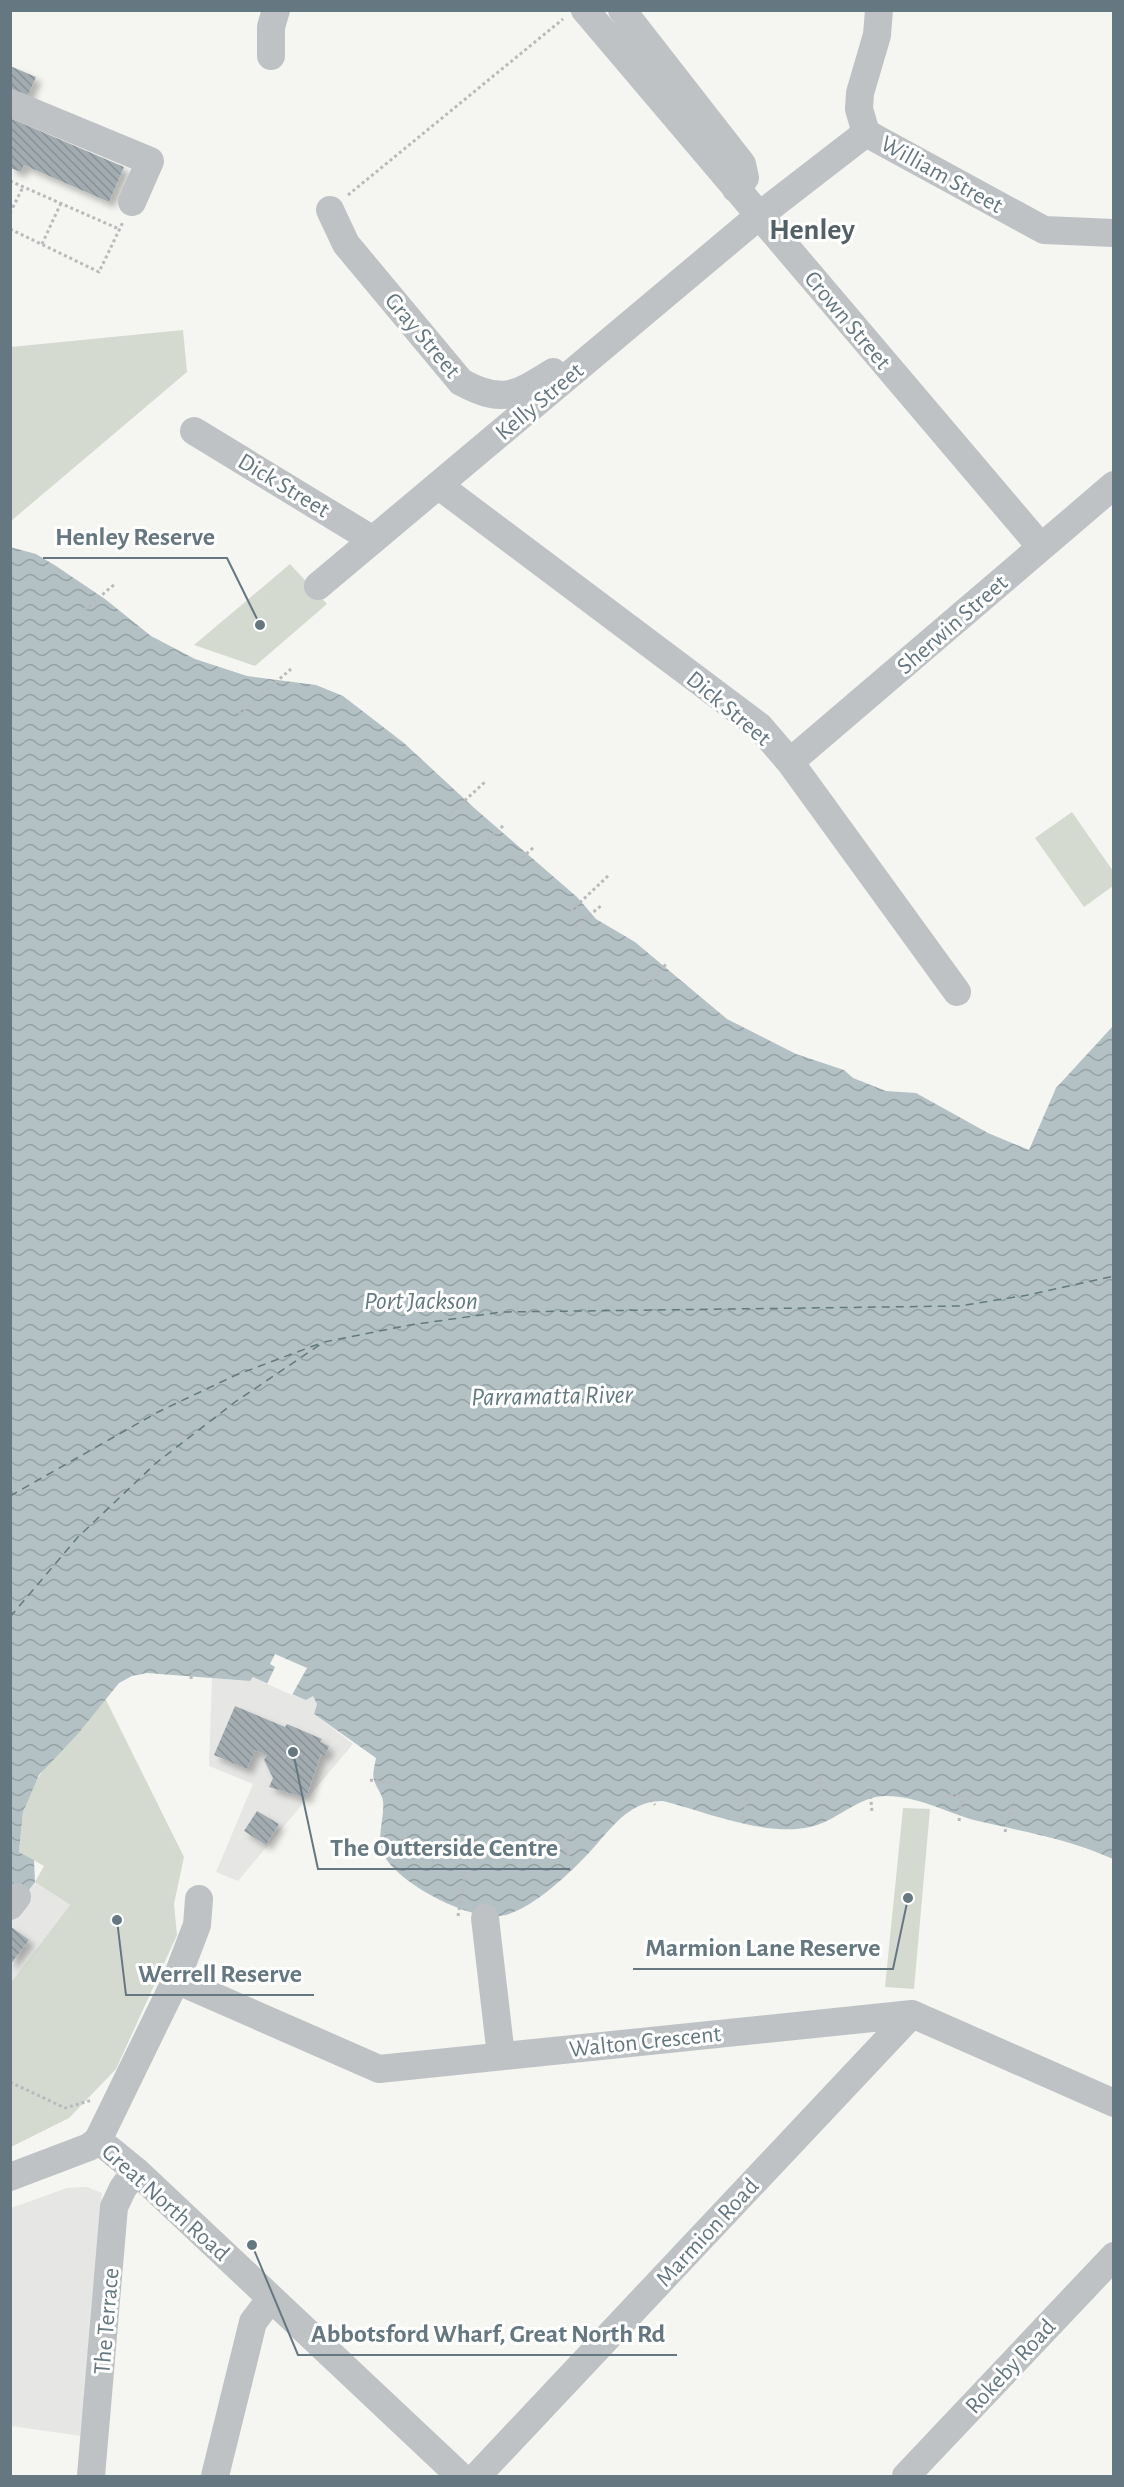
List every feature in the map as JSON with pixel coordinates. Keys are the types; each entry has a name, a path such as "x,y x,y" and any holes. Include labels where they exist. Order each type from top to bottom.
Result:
{"street":[{"path":"271,56 271,27 276,10"},
{"path":"622,10 742,164 745,178 736,189"},
{"path":"866,133 859,109 860,93 877,35 879,10"},
{"name":"Crown Street","path":"575,14 759,215 1041,548"},
{"path":"10,103 150,161 132,202"},
{"name":"William Street","path":"759,215 866,133 1044,230 1113,232"},
{"name":"Gray Street","path":"330,210 346,244 461,382 482,393 502,397 530,387 612,339"},
{"name":"Kelly Street","path":"318,586 759,215"},
{"name":"Dick Street","path":"194,430 373,540"},
{"name":"Dick Street","path":"438,485 759,726 790,762 957,992"},
{"name":"Sherwin Street","path":"790,762 1113,485"},
{"path":"98,2140 176,1980 196,1925 199,1899"},
{"path":"471,1917 501,2056"},
{"name":"Walton Crescent","path":"176,1980 379,2068 912,2014 1113,2103"},
{"name":"Marmion Road","path":"477,2476 912,2014"},
{"name":"Great North Road","path":"10,2177 89,2146 98,2140 136,2171 460,2476"},
{"name":"The Terrace","path":"91,2476 114,2207 123,2188 136,2171"},
{"name":"Rokeby Road","path":"906,2476 1113,2256"},
{"path":"215,2476 253,2322 271,2298"}],"path":[{"path":"330,210 575,14"},
{"path":"10,181 119,229"},
{"path":"10,213 23,187"},
{"path":"10,228 99,272 132,202"},
{"path":"42,244 61,203"},
{"path":"84,610 116,583"},
{"path":"239,714 291,669"},
{"path":"447,817 486,781"},
{"path":"483,844 504,825"},
{"path":"513,866 534,847"},
{"path":"571,911 609,875"},
{"path":"574,927 602,905"},
{"path":"648,985 667,963"},
{"path":"191,1679 192,1666"},
{"path":"820,1776 823,1819"},
{"path":"370,1780 395,1784"},
{"path":"643,1790 654,1805"},
{"path":"870,1790 872,1812"},
{"path":"742,1819 748,1793"},
{"path":"951,1795 974,1798"},
{"path":"959,1821 962,1797"},
{"path":"1005,1832 1012,1803"},
{"path":"539,1857 583,1828"},
{"path":"561,1843 573,1862"},
{"path":"466,1870 471,1917"},
{"path":"10,2082 65,2108 93,2099"}],"shaded area":[{"path":"183,330 187,372 11,521 11,347"},
{"path":"290,564 327,604 255,666 194,645"},
{"path":"1072,812 1113,871 1113,886 1084,907 1035,838"},
{"path":"253,1677 313,1696 317,1704 314,1714 353,1744 238,1881 216,1872 253,1784 209,1766 212,1678 250,1681"},
{"path":"105,1698 184,1857 174,1904 177,1935 116,2069 69,2118 11,2147 10,1984 70,1905 35,1882 44,1866 19,1852 23,1812 32,1787 47,1765 77,1735"},
{"path":"903,1808 930,1809 914,1989 885,1987"},
{"path":"35,1882 70,1905 11,1984 11,1914"},
{"path":"87,2187 102,2193 81,2436 11,2426 11,2208 67,2188"}],"water":[{"name":"Port Jackson","path":"10,547 36,554 56,566 105,599 151,636 195,659 247,676 316,685 343,696 404,743 472,806 577,897 596,919 635,942 727,1019 796,1054 844,1070 853,1078 886,1091 916,1093 988,1133 1029,1150 1056,1088 1113,1026 1113,1859 1063,1841 966,1818 921,1802 898,1797 886,1796 866,1800 820,1824 793,1829 755,1826 663,1801 650,1802 627,1813 566,1875 529,1904 509,1914 495,1916 478,1914 440,1900 421,1890 392,1866 381,1849 383,1801 373,1777 376,1758 314,1714 317,1704 313,1696 306,1700 253,1677 250,1681 147,1673 132,1676 119,1683 77,1735 39,1775 23,1812 19,1852 34,1860 35,1882 11,1914"}],"pier":[{"path":"275,1654 307,1668 292,1695 267,1684 275,1667 270,1664"}],"building":[{"path":"10,66 36,77 26,100 10,94"},
{"path":"10,118 124,167 109,202 24,165 21,172 10,168"},
{"path":"235,1706 285,1727 287,1724 322,1739 320,1742 329,1746 325,1756 321,1754 306,1798 269,1787 273,1778 264,1760 267,1755 255,1750 247,1769 214,1755"},
{"path":"257,1811 279,1824 266,1845 244,1831"},
{"path":"10,1926 29,1940 10,1965"}],"ferry route":[{"path":"10,1617 78,1537 156,1463 235,1402 324,1342 410,1325 502,1312 960,1306 1028,1295 1114,1276"},
{"path":"10,1496 158,1412 236,1375 321,1343"}],"place":[{"name":"Henley Reserve","path":"260,625"},
{"name":"The Outterside Centre","path":"293,1752"},
{"name":"Marmion Lane Reserve","path":"908,1898"},
{"name":"Werrell Reserve","path":"117,1920"},
{"name":"Abbotsford Wharf, Great North Rd","path":"252,2245"}],"district":[{"name":"Henley","path":"812,229"}],"water label":[{"name":"Parramatta River","path":"552,1395"}]}
